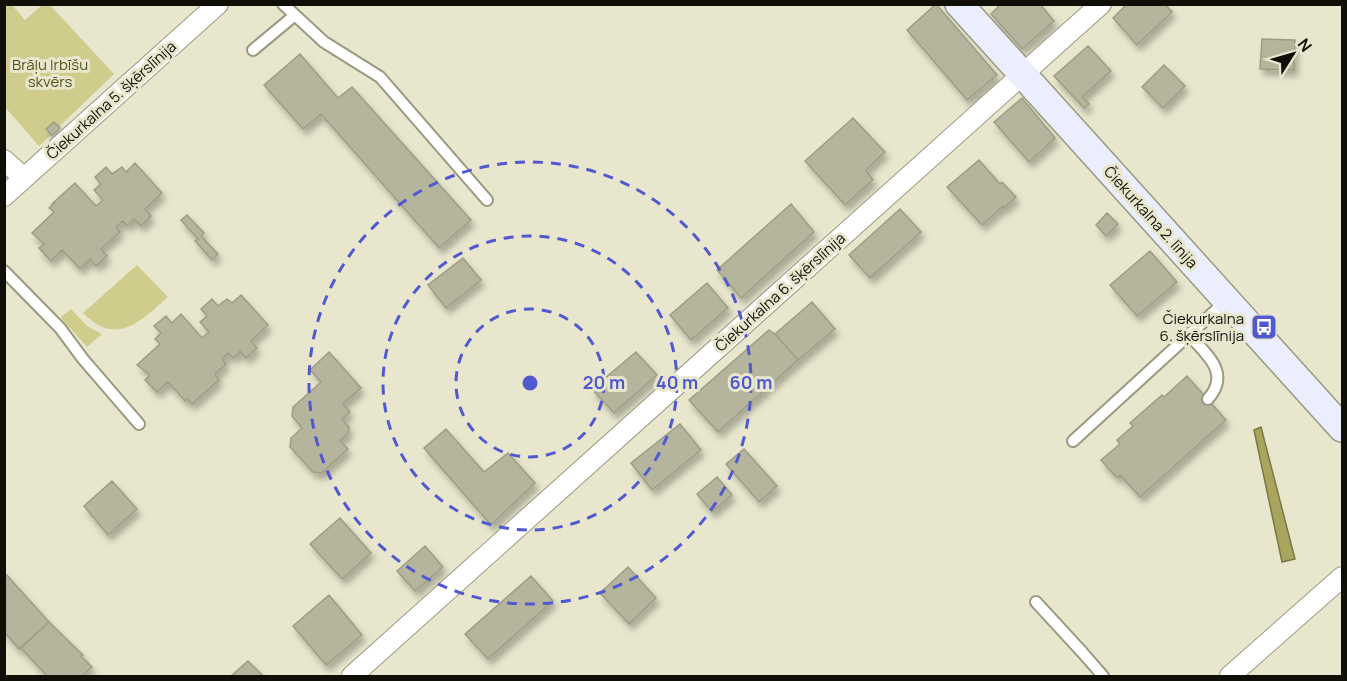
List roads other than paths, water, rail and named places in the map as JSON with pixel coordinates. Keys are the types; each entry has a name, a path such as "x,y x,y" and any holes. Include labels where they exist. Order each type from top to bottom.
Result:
{"street":[{"name":"Čiekurkalna 5. šķērslīnija","path":"4,196 218,4"},
{"name":"Čiekurkalna 2. līnija","path":"959,4 1342,429"},
{"name":"Čiekurkalna 6. šķērslīnija","path":"352,676 1101,4"},
{"path":"4,160 24,178"},
{"path":"1230,676 1342,577"}],"lane":[{"path":"283,4 324,42 380,77 487,200"},
{"path":"253,50 295,15"},
{"path":"4,271 60,328 83,359 139,424"},
{"path":"1073,441 1226,301"},
{"path":"1189,335 1211,358 1217,370 1217,385 1214,393 1208,399"},
{"path":"1036,602 1103,676"}],"place":[{"name":"Čiekurkalna 6. šķērslīnija","path":"1264,327"}],"park label":[{"name":"Brāļu Irbīšu skvērs","path":"50,72"}]}
